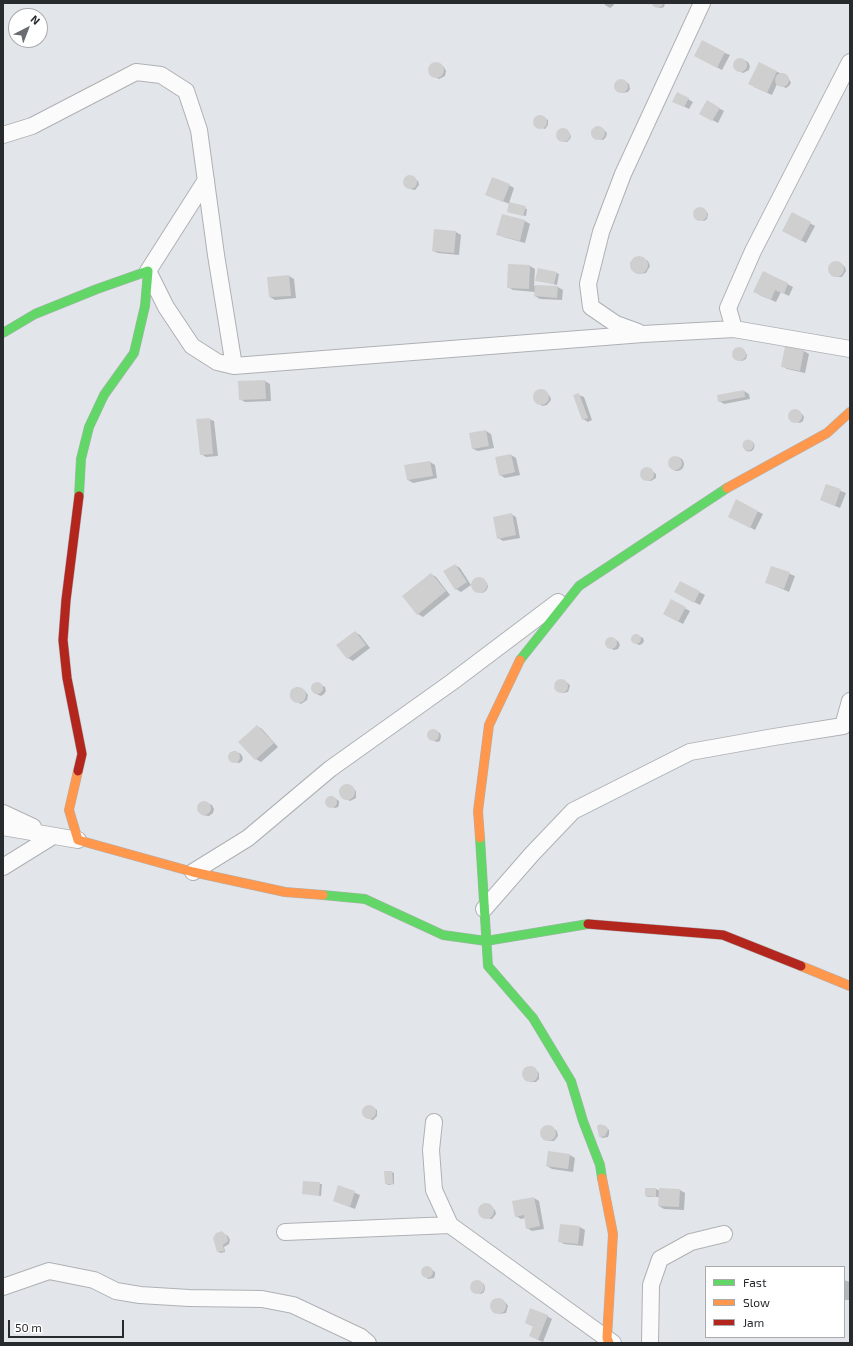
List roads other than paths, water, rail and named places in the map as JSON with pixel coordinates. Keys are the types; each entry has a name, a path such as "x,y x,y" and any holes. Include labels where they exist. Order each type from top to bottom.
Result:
{"street":[{"path":"643,334 616,324 591,307 588,284 600,232 623,174 702,3"},
{"path":"734,330 728,308 753,250 850,62"},
{"path":"3,135 32,126 136,72 161,75 186,92 199,130 216,255 234,366"},
{"path":"78,840 69,810 82,754 67,678 63,640 66,600 79,504 81,459 89,427 104,395 134,353 146,306 148,271 206,180"},
{"path":"148,271 166,307 192,346 217,362 234,366 643,334 734,330 850,349"},
{"path":"3,333 35,314 97,289 148,271"},
{"path":"193,872 248,838 330,769 452,682 579,586 717,494 827,433 850,412"},
{"path":"579,586 520,657 489,725 478,811 488,966 533,1018 571,1081 583,1121 600,1165 613,1234 610,1341"},
{"path":"484,909 532,854 574,811 690,752 843,726 850,701"},
{"path":"3,813 53,836"},
{"path":"3,827 78,840 193,872 285,892 365,899 443,935 486,941 591,923 723,935 850,986"},
{"path":"3,867 53,836"},
{"path":"434,1122 431,1150 434,1190 450,1224 610,1341"},
{"path":"285,1232 450,1224"},
{"path":"650,1343 651,1286 660,1259 691,1242 724,1234"},
{"path":"3,1287 49,1272 94,1280 116,1292 189,1298 262,1299 293,1305 361,1337 368,1343"}]}
